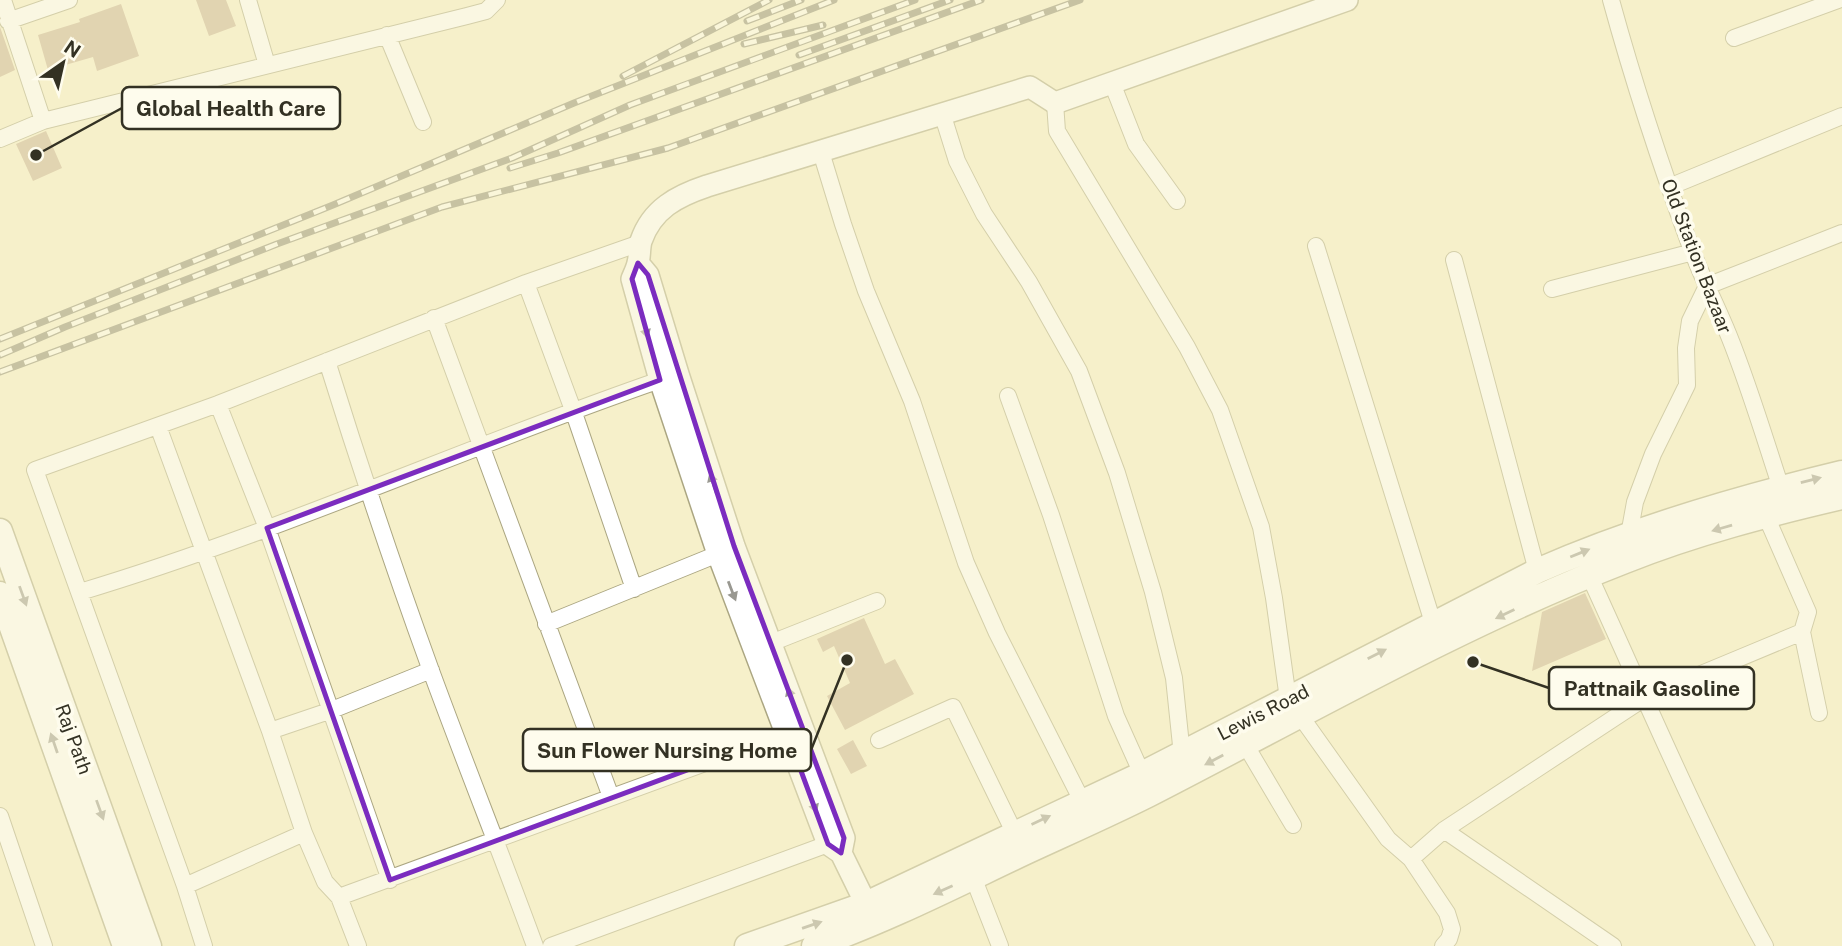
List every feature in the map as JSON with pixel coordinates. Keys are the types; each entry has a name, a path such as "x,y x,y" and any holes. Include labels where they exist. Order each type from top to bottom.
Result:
{"main road":[{"path":"1778,505 1842,472"},
{"path":"1778,505 1842,497"},
{"name":"Lewis Road","path":"1342,682 1434,626 1537,571 1629,535 1778,505"},
{"name":"Lewis Road","path":"747,946 866,904 1014,832 1293,707 1342,682 1589,575 1778,505"},
{"name":"Raj Path","path":"0,531 149,946"},
{"name":"Raj Path","path":"0,594 125,946"},
{"name":"Lewis Road","path":"825,944 1146,796 1245,744 1293,707"}],"street":[{"path":"3,0 43,121"},
{"path":"8,21 69,0"},
{"path":"248,0 267,65"},
{"path":"0,139 43,121 486,10 497,0"},
{"path":"1055,103 1347,0"},
{"name":"Old Station Bazaar","path":"1612,0 1629,66 1669,187 1754,405 1808,612 1802,632 1819,713"},
{"path":"1734,38 1838,0"},
{"path":"387,35 424,122"},
{"path":"1112,83 1136,144 1177,201"},
{"path":"866,904 835,849 718,554 660,380 632,279 639,253 655,216 666,204 681,195 1030,87 1055,103"},
{"path":"1055,103 1058,131 1187,347 1220,410 1261,527 1293,707 1388,839 1411,859 1447,914 1452,929 1443,946"},
{"path":"942,113 962,172 1079,371 1117,473 1153,592 1174,678 1182,755"},
{"path":"1669,187 1842,116"},
{"path":"821,152 866,290 912,401 966,563 997,633 1082,801"},
{"path":"1629,535 1635,502 1653,454 1686,385 1686,348 1690,321 1707,286 1842,233"},
{"path":"1316,246 1434,626"},
{"path":"1552,289 1693,252"},
{"path":"204,946 185,886 35,470 218,404 526,283 639,253"},
{"path":"551,946 835,849 844,838 730,533 639,253"},
{"path":"1454,260 1537,571"},
{"path":"526,283 634,589"},
{"path":"434,318 611,797"},
{"path":"327,361 367,491 535,946"},
{"path":"80,592 267,528 481,444 660,380"},
{"path":"1008,396 1051,515 1116,716 1142,774"},
{"path":"218,404 267,528 390,880"},
{"path":"158,426 205,550 304,832 325,882 340,897 358,946"},
{"path":"546,625 718,554"},
{"path":"1589,575 1737,894 1765,946"},
{"path":"771,643 877,601"},
{"path":"1411,859 1444,830 1646,697 1802,632"},
{"path":"270,731 332,710 431,670"},
{"path":"879,740 953,707 1014,832"},
{"path":"340,897 787,733"},
{"path":"1245,744 1293,825"},
{"path":"0,816 44,946"},
{"path":"1444,830 1613,946"},
{"path":"185,886 304,832"},
{"path":"973,877 1000,946"}],"highlighted area":[{"path":"638,263 648,275 734,546 844,838 841,853 828,844 787,733 390,880 267,528 660,380 632,279"}],"building":[{"path":"196,0 226,0 236,26 209,36"},
{"path":"121,4 139,56 97,71 93,57 48,70 38,35 80,22 79,19"},
{"path":"0,27 15,70 0,77"},
{"path":"46,131 62,168 33,181 16,144"},
{"path":"1585,593 1606,639 1532,671 1542,612"},
{"path":"864,618 885,664 895,659 914,694 845,730 827,696 850,683 834,646 823,652 817,639"},
{"path":"853,740 867,766 851,774 837,749"}],"railway":[{"path":"623,76 769,0"},
{"path":"747,21 801,0"},
{"path":"0,339 333,205 574,103 834,0"},
{"path":"0,355 277,244 512,158 630,105 915,0"},
{"path":"799,55 950,0"},
{"path":"510,168 981,0"},
{"path":"0,372 442,207 668,148 1080,0"},
{"path":"744,44 823,25"}],"place":[{"name":"Global Health Care","path":"36,155"},
{"name":"Sun Flower Nursing Home","path":"847,660"},
{"name":"Pattnaik Gasoline","path":"1473,662"}]}
